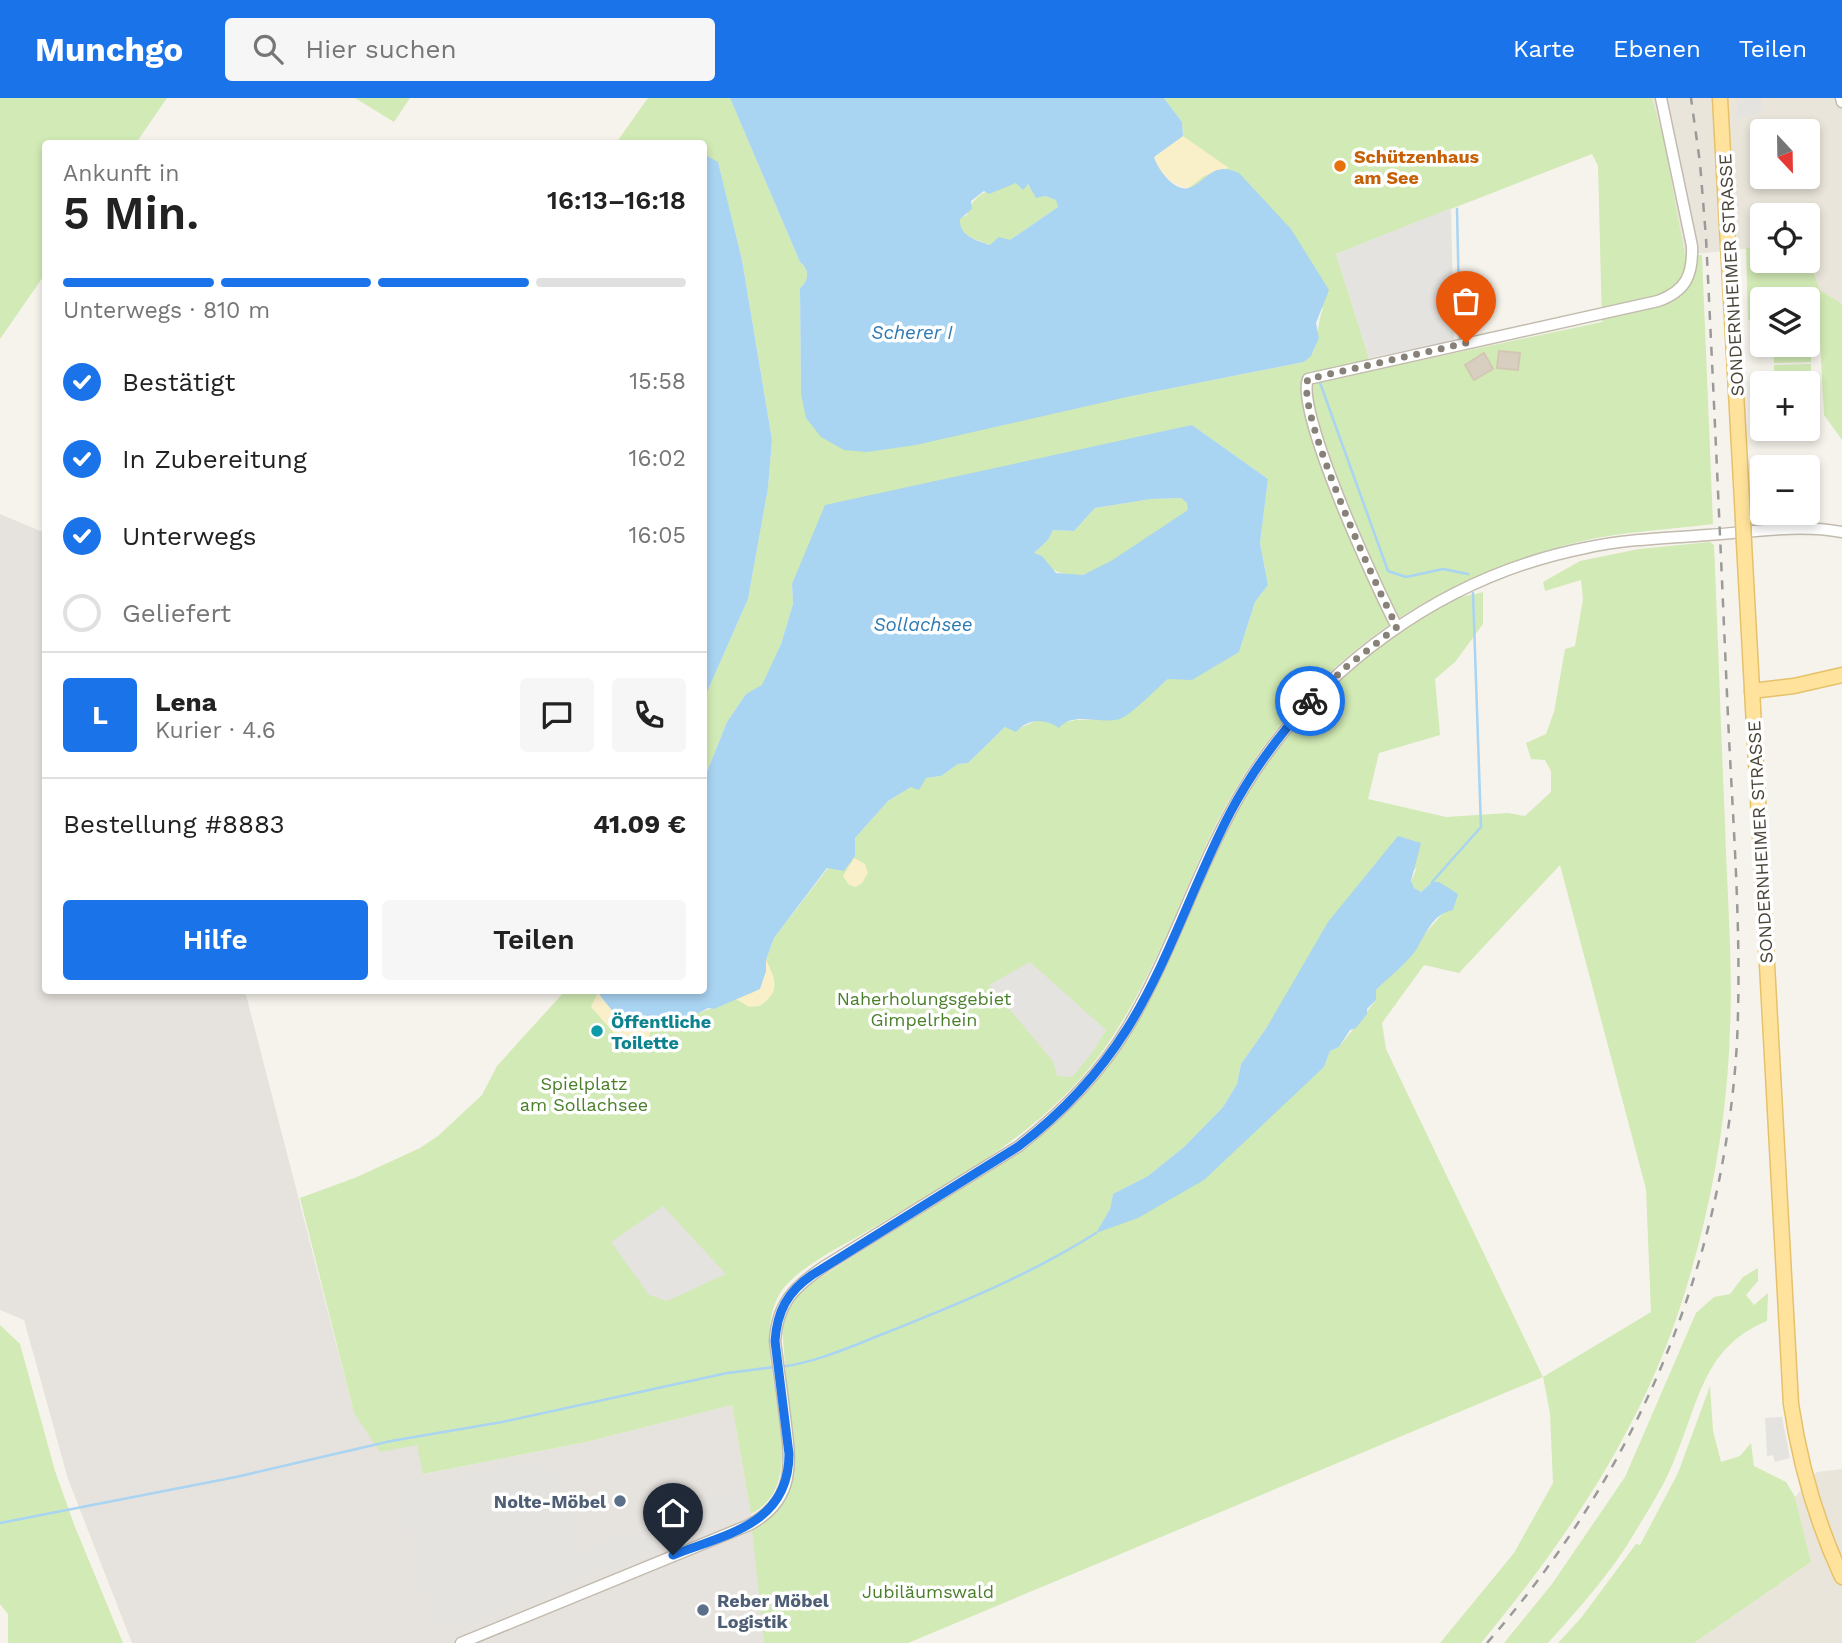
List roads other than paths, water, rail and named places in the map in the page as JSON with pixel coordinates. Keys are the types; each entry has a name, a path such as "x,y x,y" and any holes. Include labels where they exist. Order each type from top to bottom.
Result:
{"main road":[{"name":"SONDERNHEIMER STRASSE","path":"1720,98 1791,1404 1796,1440 1812,1504 1842,1577"},
{"path":"1752,691 1794,686 1842,675"}],"street":[{"path":"1397,627 1329,472 1311,413 1306,390 1308,379 1658,301 1684,286 1691,271 1692,246 1661,98"},
{"path":"461,1643 761,1518 782,1493 789,1469 776,1325 786,1299 799,1284 999,1161 1045,1126 1086,1084 1117,1044 1139,1007 1229,814 1258,767 1292,722 1327,684 1397,627 1449,596 1496,575 1533,561 1585,548 1645,538 1782,529 1842,532"}],"water":[{"name":"Scherer I","path":"730,98 1164,98 1182,122 1183,136 1154,157 1167,178 1178,186 1189,188 1216,170 1239,173 1291,229 1329,290 1316,323 1319,338 1311,356 1304,362 1127,397 916,445 867,452 844,450 821,437 806,418 801,394 800,288 807,275","holes":["1016,183 1023,190 1028,184 1036,198 1045,196 1056,200 1058,207 1010,240 999,237 990,245 962,230 960,219 972,209 971,201 984,191 989,194"]},
{"path":"707,156 718,162 742,260 772,440 768,488 748,599 707,692"},
{"name":"Sollachsee","path":"1192,425 1268,479 1260,543 1268,585 1255,602 1239,652 1192,680 1168,679 1122,718 1072,720 1059,728 1048,722 1037,721 1026,724 1016,732 1005,727 968,763 958,764 941,776 926,778 919,790 911,787 888,801 855,838 855,856 844,871 827,868 774,938 760,989 714,1009 708,1008 691,1017 690,1023 659,1028 637,1027 618,1016 599,994 707,994 707,772 727,722 746,694 762,685 781,644 793,604 792,584 825,505","holes":["1181,498 1187,503 1188,510 1111,561 1083,575 1056,573 1042,556 1034,553 1048,540 1053,530 1074,531 1095,508 1151,499"]},
{"path":"1398,836 1421,843 1411,881 1414,888 1421,892 1432,882 1439,882 1458,894 1453,910 1435,920 1412,955 1376,990 1376,1000 1367,1009 1367,1014 1356,1028 1350,1030 1339,1047 1330,1051 1324,1067 1204,1180 1138,1218 1096,1233 1110,1209 1113,1194 1148,1176 1184,1147 1223,1107 1237,1084 1241,1064 1267,1027 1328,922"}],"waterway":[{"path":"1457,209 1460,343"},
{"path":"1319,380 1388,571 1406,577 1443,569 1468,574"},
{"path":"1432,882 1481,827 1473,593"},
{"path":"781,1367 833,1354 965,1300 1019,1276 1096,1233"},
{"path":"0,1523 236,1477 391,1441 502,1422 727,1373 775,1367"}],"railway":[{"path":"1487,1643 1540,1578 1587,1509 1628,1438 1663,1364 1691,1286 1713,1207 1729,1125 1737,1042 1736,880 1706,238 1691,98"}],"place":[{"name":"Schützenhaus am See","path":"1340,166"},
{"name":"Öffentliche Toilette","path":"597,1031"},
{"name":"Nolte-Möbel","path":"620,1501"},
{"name":"Reber Möbel Logistik","path":"703,1610"}],"park label":[{"name":"Naherholungsgebiet Gimpelrhein","path":"924,1008"},
{"name":"Spielplatz am Sollachsee","path":"584,1093"},
{"name":"Jubiläumswald","path":"928,1591"}]}
